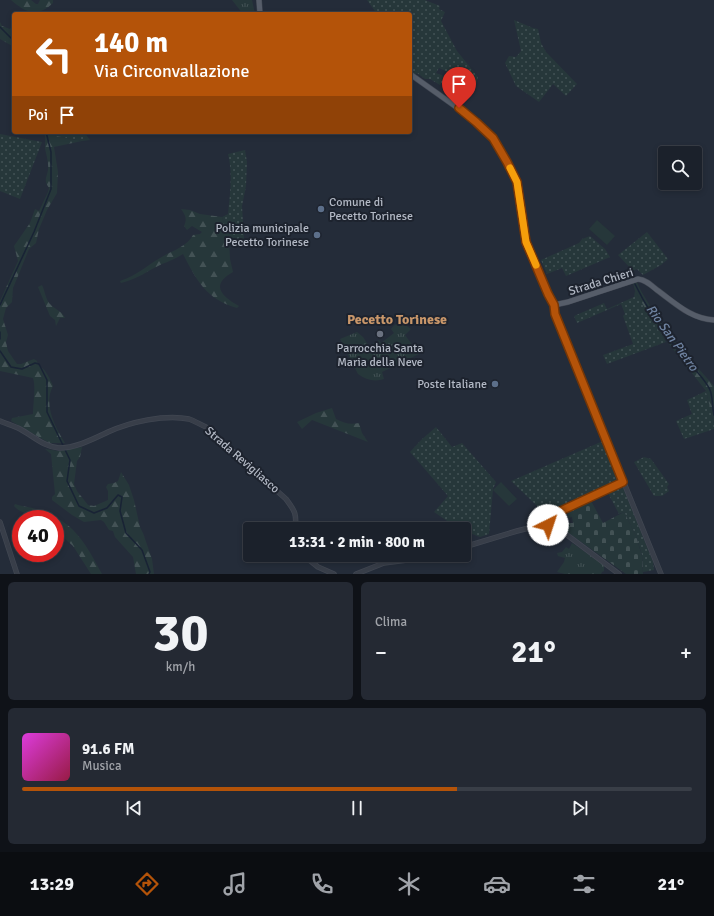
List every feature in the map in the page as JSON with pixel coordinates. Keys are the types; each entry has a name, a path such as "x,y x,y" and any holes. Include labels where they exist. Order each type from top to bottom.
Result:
{"main road":[{"path":"258,0 260,12"},
{"path":"412,75 476,122 493,138 517,182 526,242 554,305"},
{"name":"Strada Chieri","path":"554,305 568,302 638,279 647,282 691,314 703,319 714,320"}],"street":[{"path":"554,305 555,314 661,574"},
{"name":"Strada Revigliasco","path":"0,423 7,424 20,430 48,446 58,448 90,441 128,424 152,419 175,418 190,420 206,427 286,499 296,512 296,522"},
{"path":"471,545 541,525 545,528 550,517 623,482"},
{"path":"541,525 542,520 555,527 619,574"},
{"path":"0,522 17,574"},
{"path":"312,562 318,567 334,574"},
{"path":"356,574 384,563 393,562"}],"green space":[{"path":"11,0 31,0 38,4 40,0 53,0 53,3 42,11 32,12 27,11"},
{"path":"232,0 252,0 255,12 241,12"},
{"path":"367,0 425,0 440,6 439,9 445,12 441,21 457,51 478,77 476,85 439,68 436,73 447,77 440,85 430,79 425,79 417,73 415,75 412,73 412,12 376,12"},
{"path":"514,20 538,29 541,43 546,52 577,84 566,96 553,84 539,102 516,86 505,63 509,56 516,57 521,51"},
{"path":"0,22 2,26 10,29 12,26 12,46 0,39"},
{"path":"0,134 42,142 20,199 0,191"},
{"path":"44,134 55,134 56,136 82,141 54,147 58,172 57,193 47,210 39,229 36,243 29,249 13,288 12,302 6,308 3,319 8,335 6,342 8,351 17,364 34,359 45,371 53,386 49,400 50,408 54,423 65,443 49,443 11,421 12,418 33,414 34,382 33,378 0,371 0,301 18,261 14,246 30,223 35,209 39,211 49,188 46,181 48,161 45,148"},
{"path":"55,134 86,134 90,140 82,141 56,136"},
{"path":"245,150 247,162 246,186 242,206 244,239 229,238 222,217 228,214 230,199 231,176 228,154"},
{"path":"181,209 190,210 200,214 222,217 229,238 230,259 233,272 222,281 220,286 223,294 239,306 237,308 217,300 204,288 193,273 183,254 137,277 121,283 120,281 183,246 193,235 200,234 202,232 192,226 187,230 184,226 186,218"},
{"path":"597,220 615,236 607,245 589,229"},
{"path":"647,232 668,259 661,265 643,275 637,269 633,271 618,255"},
{"path":"590,236 605,249 610,257 566,276 562,268 547,274 541,260 579,243 582,239"},
{"path":"637,282 664,328 714,386 714,424 706,391 658,330 635,291 633,283"},
{"path":"42,285 49,303 65,318 60,318 56,326 55,320 50,316 38,287"},
{"path":"635,291 666,342 607,364 603,355 633,344 623,316 625,314 621,304 577,323 574,316 604,303 607,309 634,297"},
{"path":"401,322 411,329 405,335 419,354 382,372 384,379 371,380 358,374 340,339 357,332 363,337 369,346 379,340 381,343 394,333 391,329 393,326"},
{"path":"706,391 714,429 684,439 676,421 692,414 687,400"},
{"path":"332,408 336,419 347,423 359,423 362,433 368,442 312,420 302,429 297,422 316,413"},
{"path":"436,427 452,447 462,443 496,482 493,489 489,534 480,537 471,534 471,522 449,522 434,512 448,496 410,452"},
{"path":"603,441 619,480 612,485 585,497 570,500 566,505 551,511 540,511 536,505 511,481"},
{"path":"82,447 80,457 77,461 74,484 77,491 88,505 94,506 108,500 108,491 106,487 108,484 118,481 121,472 129,485 134,500 140,527 152,559 154,574 136,574 133,557 115,537 113,531 109,530 104,522 101,520 84,522 52,500 52,497 55,494 51,454 45,449 59,451"},
{"path":"644,457 651,459 669,484 667,487 669,491 662,496 654,496 634,462"},
{"path":"501,482 517,499 509,506 493,490"},
{"path":"622,485 653,562 654,570 643,572 642,555 636,536 624,512 619,514 608,493 602,496 601,494"},
{"path":"590,499 603,523 624,512 636,536 642,556 643,574 626,574 559,526 568,526 568,523 573,523 572,517 568,518 567,511"},
{"path":"15,504 38,510 18,510 14,506"},
{"path":"64,522 78,535 84,543 102,574 91,574 73,546 64,538"},
{"path":"572,543 604,565 604,571 601,574 565,574 557,572 565,558 558,556 557,553 562,552 566,547 569,549"}],"waterway":[{"path":"0,27 12,39"},
{"path":"0,305 34,232 51,189 51,152 46,134"},
{"name":"Rio San Pietro","path":"635,284 639,293 665,334 708,385 712,396 714,415"},
{"path":"0,332 0,339"},
{"path":"0,351 11,367 22,369 35,363 39,364 47,380 47,412 70,460 67,481 79,506 94,513 107,508 118,495 122,497 120,511 126,533 142,550 150,572 149,574"}],"slow traffic":[{"path":"510,168 517,182 526,242 536,265"}],"place":[{"name":"Comune di Pecetto Torinese","path":"321,209"},
{"name":"Polizia municipale Pecetto Torinese","path":"317,235"},
{"name":"Parrocchia Santa Maria della Neve","path":"380,334"},
{"name":"Poste Italiane","path":"495,384"}],"district":[{"name":"Pecetto Torinese","path":"397,319"}],"route":[{"path":"459,108 493,138 517,182 526,242 554,305 555,314 623,482 552,515 548,525"}]}
